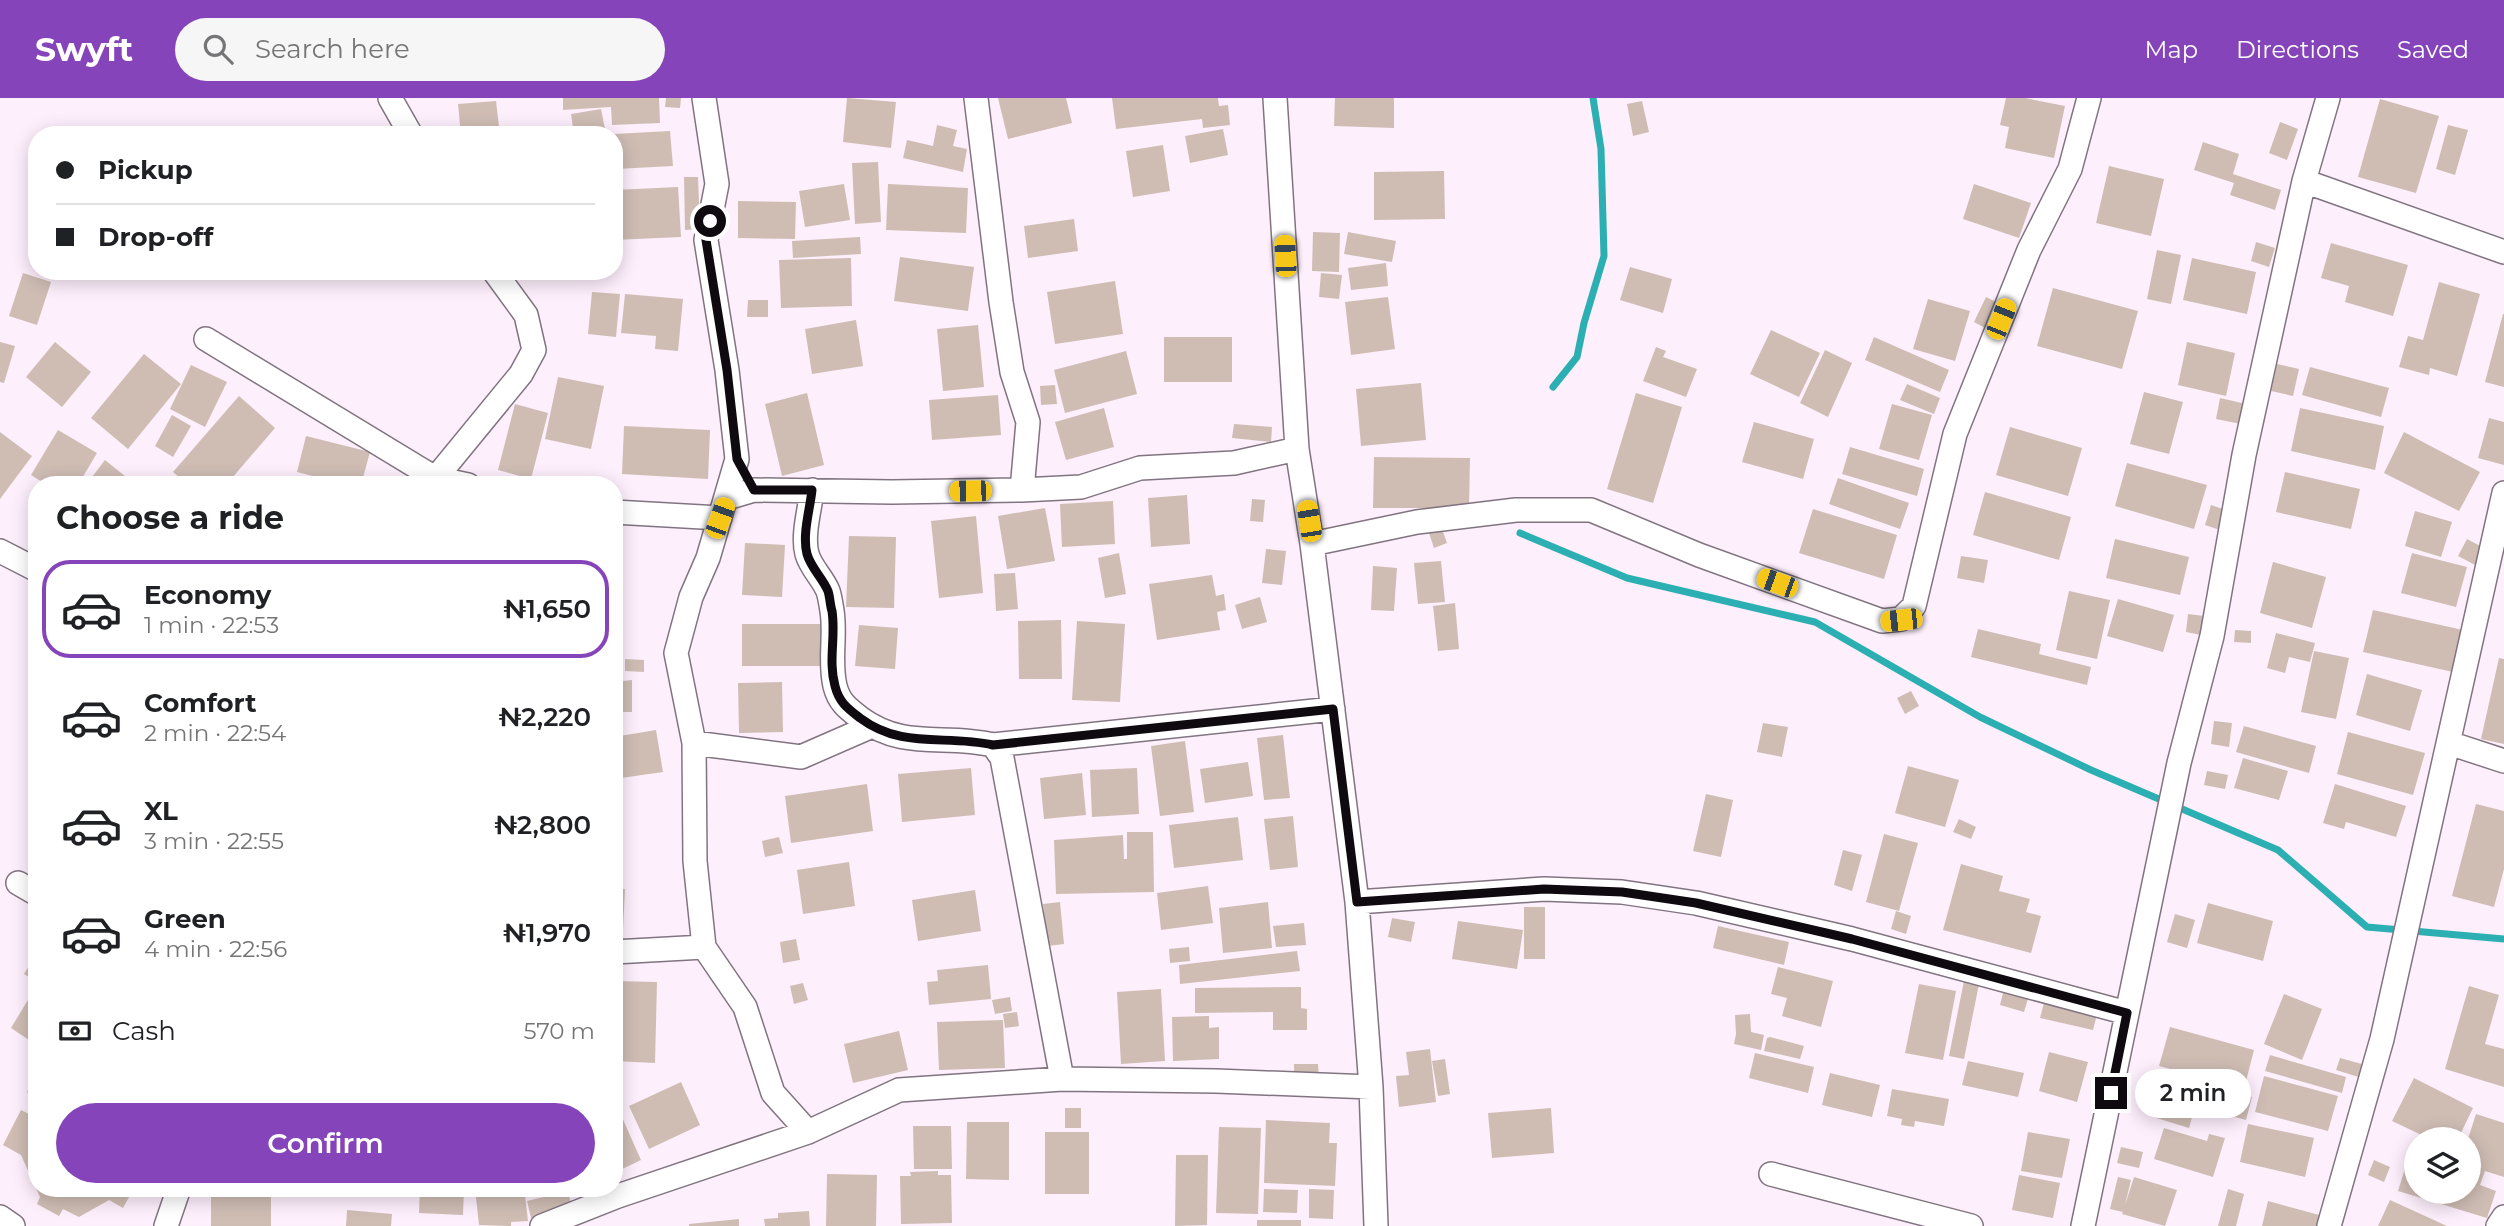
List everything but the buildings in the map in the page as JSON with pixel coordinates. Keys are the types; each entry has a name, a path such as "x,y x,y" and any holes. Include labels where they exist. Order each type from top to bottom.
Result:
{"street":[{"path":"390,98 406,126"},
{"path":"704,98 717,184 706,240 727,370 737,459 708,558 691,597 676,653 694,743 695,861 704,947 745,1007 773,1093 808,1132"},
{"path":"976,98 1010,360 1028,422 1022,490"},
{"path":"1275,98 1297,449 1312,544 1357,902 1371,1087 1376,1226"},
{"path":"1312,544 1429,520 1516,510 1591,510 1699,555 1882,621 1901,620 1914,606 1955,434 2029,250 2070,169 2088,98"},
{"path":"2082,1226 2179,763 2212,636 2244,455 2304,181 2328,98"},
{"path":"2304,181 2504,252"},
{"path":"437,476 521,374 534,350 526,315 501,280"},
{"path":"206,339 425,476"},
{"path":"623,512 724,508 754,490 1022,490 1081,487 1140,468 1234,463 1297,449"},
{"path":"737,459 754,490"},
{"path":"812,490 806,551 828,592 834,625 832,665 835,686 842,704 872,726 895,736 922,741 973,740 993,745 1333,709"},
{"path":"2329,1226 2382,1039 2502,503"},
{"path":"0,551 28,565"},
{"path":"694,743 802,757 872,726"},
{"path":"2449,743 2504,761"},
{"path":"993,745 1002,758 1062,1079"},
{"path":"1357,902 1544,889 1622,892 1696,903 1852,939 2127,1013"},
{"path":"623,952 704,947"},
{"path":"623,1194 808,1132 899,1090 1062,1079 1371,1087"},
{"path":"1771,1174 1971,1226"},
{"path":"166,1226 177,1197"},
{"path":"542,1226 615,1197"},
{"path":"0,1217 13,1226"},
{"path":"2498,1226 2504,1217"}],"waterway":[{"path":"1553,387 1577,357 1604,256 1601,149 1593,98"},
{"path":"1520,533 1627,578 1815,622 1980,717 2091,770 2278,850 2367,927 2504,939"}],"route":[{"path":"710,221 706,240 727,370 737,459 754,490 812,490 806,551 828,592 834,625 832,665 835,686 842,704 872,726 895,736 922,741 973,740 993,745 1333,709 1357,902 1544,889 1622,892 1696,903 1852,939 2127,1013 2111,1093"}]}
